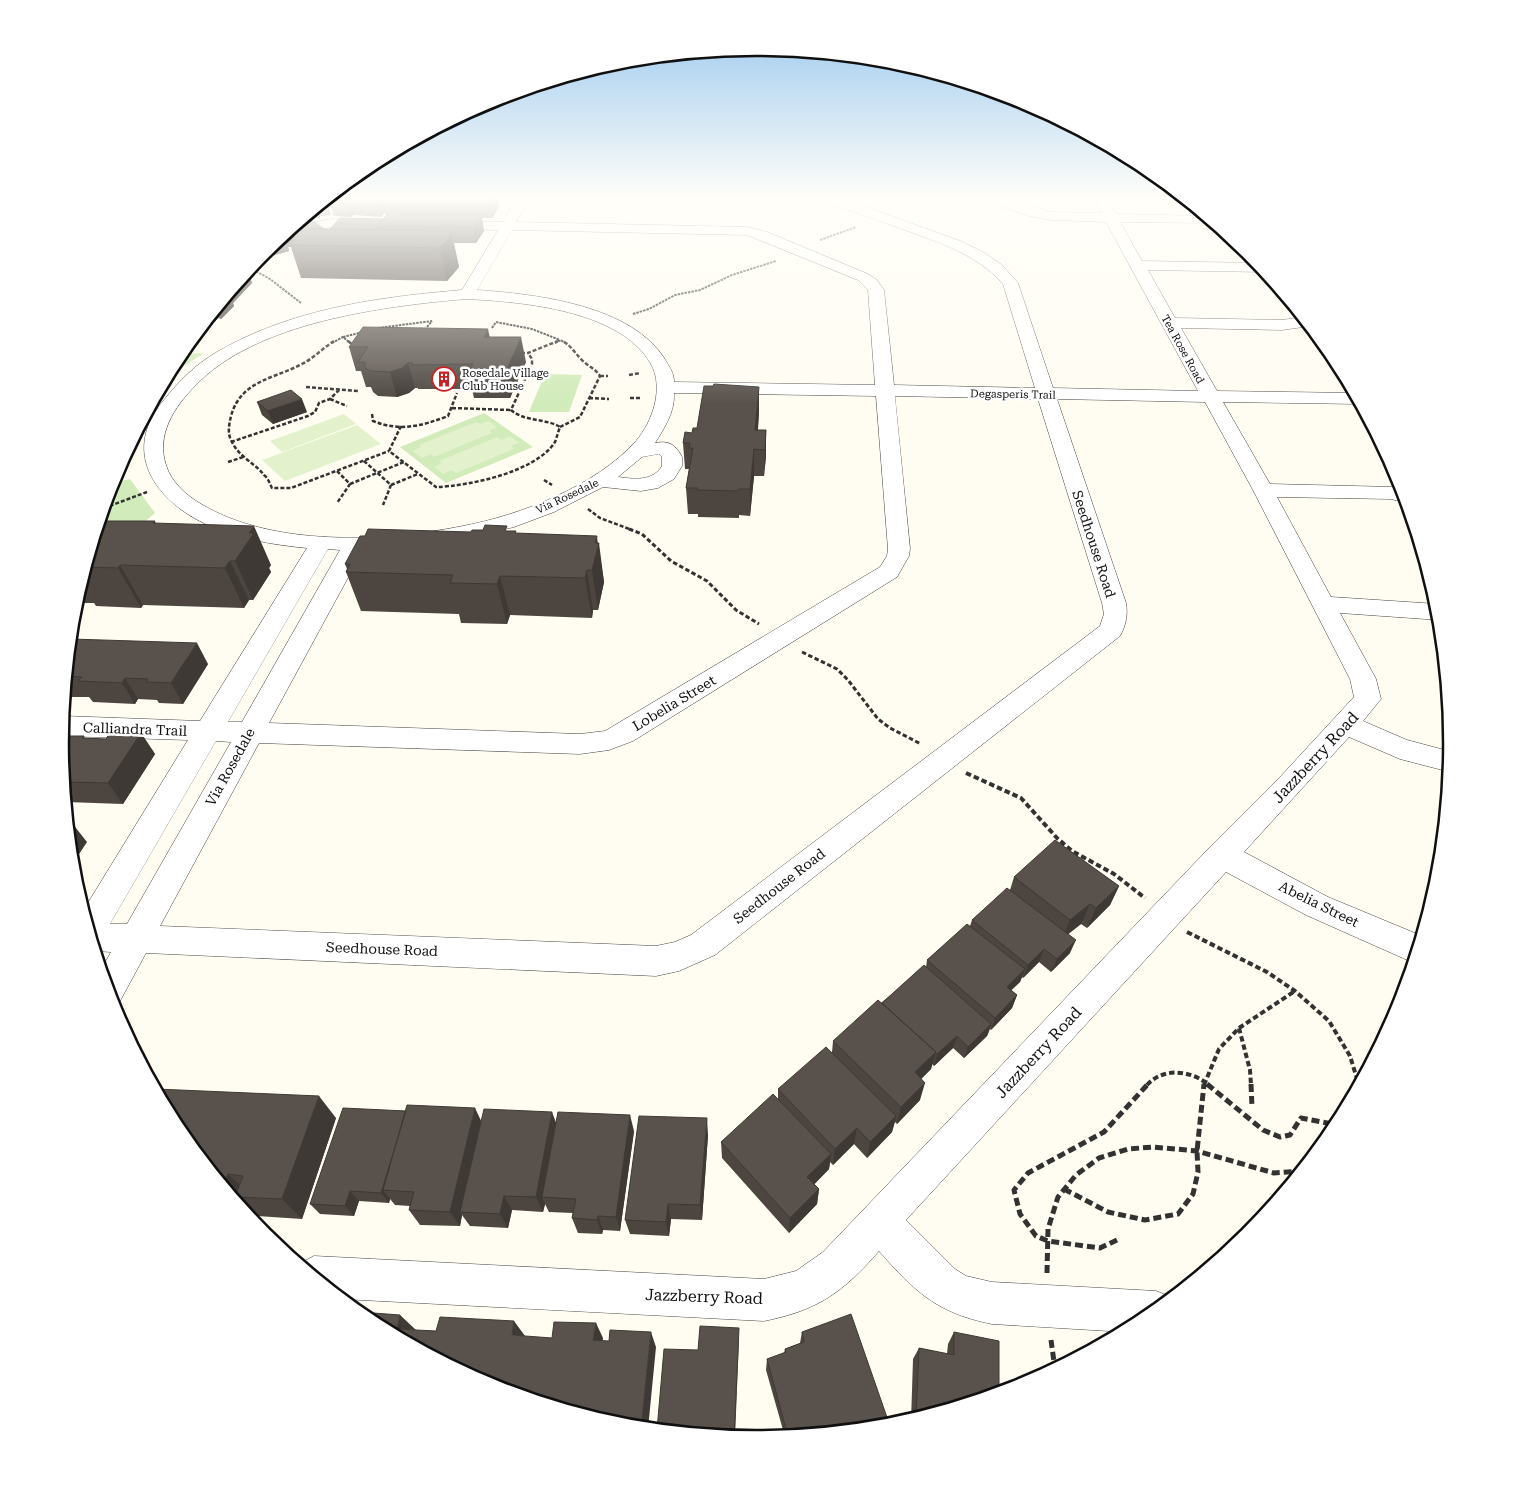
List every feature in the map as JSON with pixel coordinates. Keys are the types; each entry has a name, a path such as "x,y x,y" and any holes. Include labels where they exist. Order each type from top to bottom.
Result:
{"street":[{"path":"467,294 485,265"},
{"name":"Lobelia Street","path":"208,731 596,743 623,734 889,572 895,564 899,549 876,290 872,283 863,277 835,265"},
{"name":"Seedhouse Road","path":"98,938 656,961 679,956 703,945 1103,637 1111,630 1114,623 1116,614 1114,604 1045,395 1013,290 1010,283 993,265"},
{"name":"Tea Rose Road","path":"1137,265 1210,396"},
{"path":"1153,265 1251,268"},
{"name":"Via Rosedale","path":"495,288 593,314 629,332 652,353 659,362 668,386 662,415 652,433 637,452 601,480 552,505 484,528 423,540 354,545 279,539 248,532 192,508 172,492 156,468 153,454 154,440 160,420 172,400 201,372 232,352 268,334 306,320 361,306 418,297 467,294 495,288"},
{"path":"1169,324 1282,325 1300,323"},
{"name":"Degasperis Trail","path":"668,386 1045,395 1351,399"},
{"name":"Jazzberry Road","path":"324,1278 764,1300 788,1295 811,1286 834,1268 1368,699 1363,679 1324,604 1210,396"},
{"path":"601,480 637,485 650,484 668,474 674,462 672,454 664,447 637,452"},
{"path":"1263,490 1396,494"},
{"path":"93,923 321,543"},
{"name":"Via Rosedale","path":"113,982 354,545"},
{"path":"1324,604 1431,611"},
{"path":"1346,724 1382,743 1426,758 1443,761"},
{"name":"Calliandra Trail","path":"70,726 208,731"},
{"name":"Abelia Street","path":"1222,855 1317,906 1412,947"},
{"path":"879,1220 931,1275 946,1288 976,1300 1047,1319 1141,1313"}],"path":[{"path":"626,316 649,309 675,295 700,290 732,274 765,265"},
{"path":"258,271 267,275 277,286 303,305"},
{"path":"373,329 432,321 426,327"},
{"path":"492,328 496,322 532,329 560,340 573,348 581,360 596,370 600,376"},
{"path":"366,330 329,342 320,354 302,365 247,389 230,414 231,442 243,457 264,473 272,488 291,488 389,451 401,426"},
{"path":"343,337 356,347"},
{"path":"520,353 528,353 560,340"},
{"path":"510,410 532,364 532,359 528,353"},
{"path":"600,376 608,376"},
{"path":"389,451 434,486 440,487 466,483 495,476 522,466 543,455 555,442 560,426 580,417 600,376"},
{"path":"306,387 358,391"},
{"path":"231,442 308,416 315,412 319,403 330,399 339,390"},
{"path":"372,414 372,419 376,424 419,427 448,416 457,393"},
{"path":"589,398 608,399"},
{"path":"330,399 347,406"},
{"path":"452,408 510,410 518,416 549,420 560,426"},
{"path":"228,462 243,457"},
{"path":"364,461 391,485"},
{"path":"337,503 350,484 404,462"},
{"path":"337,471 350,484"},
{"path":"384,505 391,485 418,474"},
{"path":"113,505 152,490"},
{"path":"583,506 600,518 642,534 671,562 707,581 736,610 781,638 791,648 837,670 848,680 878,718 974,777 1021,798 1057,838 1072,851 1114,874 1151,904"},
{"path":"1189,934 1267,972 1295,991 1328,1020 1350,1056 1357,1078"},
{"path":"1064,1189 1108,1212 1145,1220 1178,1214 1193,1194 1198,1172 1197,1151 1204,1081 1219,1049 1239,1028 1295,991"},
{"path":"1239,1028 1250,1070 1252,1107"},
{"path":"1117,1240 1100,1248 1048,1241 1036,1236 1020,1214 1014,1190 1028,1173 1104,1132 1153,1078 1166,1072 1188,1074 1204,1081 1263,1130 1280,1137 1290,1135 1301,1118 1329,1123"},
{"path":"1054,1363 1047,1319 1048,1229 1058,1197 1076,1175 1098,1158 1128,1149 1153,1147 1197,1151 1274,1172 1294,1171"}],"green space":[{"path":"204,353 181,368 185,362 191,354"},
{"path":"545,374 582,375 569,412 529,412"},
{"path":"484,413 533,447 446,483 400,447"},
{"path":"344,414 356,424 282,452 270,441"},
{"path":"488,421 497,427 489,431 492,433 434,457 431,454 422,458 413,451 421,447 419,445 476,422 480,424"},
{"path":"357,425 381,444 285,481 262,460"},
{"path":"510,436 519,443 511,446 514,449 456,473 452,470 443,474 434,467 442,463 439,461 497,437 501,440"},
{"path":"130,479 155,513 128,536 97,553 106,523 122,481"}],"building":[{"path":"363,327 488,329 484,337 521,337 505,374 468,373 473,364 412,365 413,363 408,363 402,368 390,372 371,371 365,368 365,362 358,362 368,347 349,347"},
{"path":"714,384 759,387 755,430 766,430 765,450 754,449 750,489 739,489 738,491 686,488 693,448 689,448 690,443 683,443 685,432 692,433 693,428 697,428 704,386 713,386"},
{"path":"291,390 302,399 268,411 257,402"},
{"path":"107,521 155,521 153,523 254,526 249,533 254,533 235,561 230,561 225,568 120,565 118,568 93,567"},
{"path":"485,525 507,526 505,531 516,531 515,533 597,536 595,543 599,543 592,570 587,570 585,578 500,576 497,584 450,583 453,575 346,572 350,564 345,564 360,536 365,536 368,529 471,532 472,530 483,530"},
{"path":"77,639 197,643 171,683 146,682 148,679 125,678 122,683 78,681 82,677 73,676"},
{"path":"126,733 141,733 108,783 71,782 69,736 106,739 109,734 125,735"},
{"path":"1055,840 1119,886 1096,908 1090,904 1070,920 1014,877"},
{"path":"1007,888 1076,940 1057,959 1044,949 1028,965 972,920"},
{"path":"967,924 1025,969 1007,987 1017,995 995,1018 927,960"},
{"path":"924,965 991,1024 968,1047 957,1036 937,1054 882,1003"},
{"path":"878,1000 936,1052 915,1072 925,1083 901,1107 833,1041"},
{"path":"826,1047 896,1116 870,1142 857,1128 835,1149 778,1089"},
{"path":"162,1089 319,1096 282,1199 240,1197 237,1193 243,1176 228,1174 226,1180 185,1125"},
{"path":"773,1094 831,1154 807,1177 819,1189 790,1218 721,1142"},
{"path":"407,1105 475,1108 450,1212 409,1210 414,1192 383,1190"},
{"path":"343,1108 406,1111 381,1193 350,1191 345,1206 310,1204"},
{"path":"484,1109 552,1112 536,1197 504,1196 500,1214 460,1212"},
{"path":"558,1112 630,1115 616,1217 598,1216 597,1220 572,1218 576,1199 542,1197"},
{"path":"639,1116 707,1118 700,1205 668,1204 666,1222 625,1220"},
{"path":"372,1313 400,1315 397,1329"},
{"path":"851,1314 887,1419 846,1425 786,1430 767,1359 786,1352 785,1349 804,1342 802,1332"},
{"path":"440,1317 514,1321 512,1335 552,1338 554,1322 596,1323 593,1340 609,1341 610,1330 651,1332 642,1421 579,1407 536,1394 453,1360 397,1329 436,1331"},
{"path":"700,1326 739,1328 734,1430 658,1424 664,1349 698,1350"},
{"path":"954,1332 999,1341 999,1386 916,1412 919,1348 954,1355"}],"place":[{"name":"Rosedale Village Club House","path":"444,379"}]}
